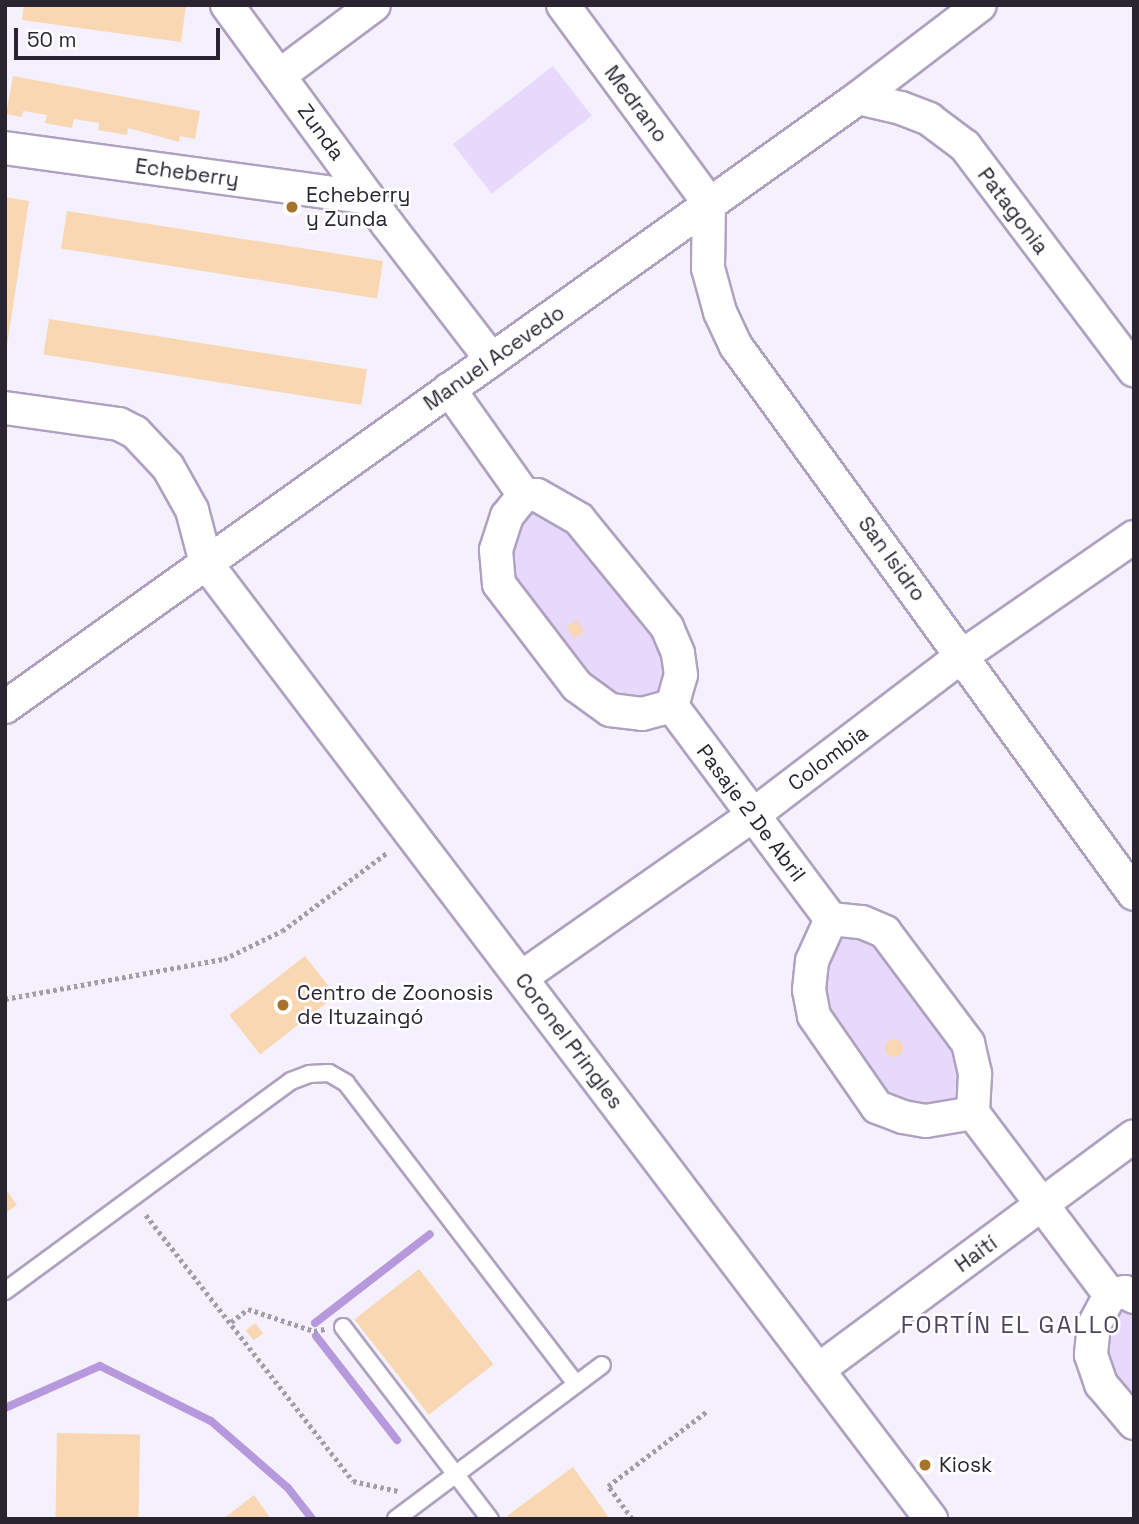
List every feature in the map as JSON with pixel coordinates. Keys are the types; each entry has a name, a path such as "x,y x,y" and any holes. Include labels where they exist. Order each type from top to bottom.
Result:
{"street":[{"name":"Zunda","path":"227,5 368,198 492,360"},
{"path":"280,75 374,5"},
{"name":"Medrano","path":"563,5 709,203"},
{"name":"Manuel Acevedo","path":"5,706 858,99 980,5"},
{"name":"Patagonia","path":"858,99 901,108 929,119 965,146 1134,370"},
{"name":"Echeberry","path":"5,148 368,198"},
{"name":"San Isidro","path":"709,203 708,268 720,313 736,346 1134,894"},
{"path":"449,389 524,495"},
{"path":"5,408 119,424 135,432 168,467 192,510 206,563"},
{"path":"524,495 537,495 579,519 667,627 678,653 681,675 672,706 642,714 610,710 577,686 499,583 496,550 507,516 524,495"},
{"name":"Colombia","path":"522,977 753,815 962,656 1134,537"},
{"name":"Coronel Pringles","path":"206,563 931,1519"},
{"name":"Pasaje 2 De Abril","path":"672,706 831,919"},
{"path":"973,1113 926,1121 903,1117 877,1107 814,1016 809,990 813,961 831,919 862,922 885,932 968,1044 975,1074 973,1113 1042,1205 1122,1296 1094,1325 1091,1355 1101,1384 1134,1423"},
{"name":"Haití","path":"818,1370 1134,1136"}],"lane":[{"path":"5,1291 290,1080 309,1074 329,1073 346,1083 576,1384"},
{"path":"343,1327 490,1519"},
{"path":"396,1519 602,1365"}],"path":[{"path":"5,999 224,960 282,930 412,835"},
{"path":"132,1198 353,1481 424,1497"},
{"path":"231,1322 248,1309 314,1331 343,1327"},
{"path":"632,1519 608,1486 707,1411"}],"shaded area":[{"path":"553,66 592,116 492,194 453,144"},
{"path":"537,495 667,627 672,706 610,710 495,565"},
{"path":"831,919 862,922 968,1043 973,1113 903,1117 814,1016"},
{"path":"1134,1297 1134,1423 1094,1325"}],"building":[{"path":"24,5 186,5 181,42 22,20"},
{"path":"13,76 200,111 195,139 180,136 179,142 128,128 127,135 98,130 99,123 74,119 72,128 45,123 47,115 23,111 22,117 6,114"},
{"path":"5,197 29,201 7,346 5,346"},
{"path":"67,211 383,261 377,299 61,249"},
{"path":"49,319 367,369 361,405 43,355"},
{"path":"577,620 584,632 574,638 567,626"},
{"name":"Centro de Zoonosis de Ituzaingó","path":"305,956 336,995 260,1055 229,1015"},
{"path":"894,1039 900,1042 903,1048 900,1054 894,1057 888,1054 885,1048 888,1042"},
{"path":"5,1188 17,1205 5,1213"},
{"path":"419,1269 493,1364 429,1415 354,1319"},
{"path":"255,1323 263,1333 254,1341 246,1331"},
{"path":"57,1433 140,1434 139,1519 55,1519"},
{"path":"573,1467 610,1519 510,1519 507,1516"},
{"path":"254,1495 271,1519 223,1519"}],"waterway":[{"path":"315,1323 430,1234"},
{"path":"316,1336 397,1440"},
{"path":"5,1408 100,1366 211,1421 288,1488 312,1519"}],"place":[{"name":"Echeberry y Zunda","path":"292,207"},
{"name":"Centro de Zoonosis de Ituzaingó","path":"283,1005"},
{"name":"Kiosk","path":"925,1465"}],"district":[{"name":"FORTÍN EL GALLO","path":"1011,1325"}]}
